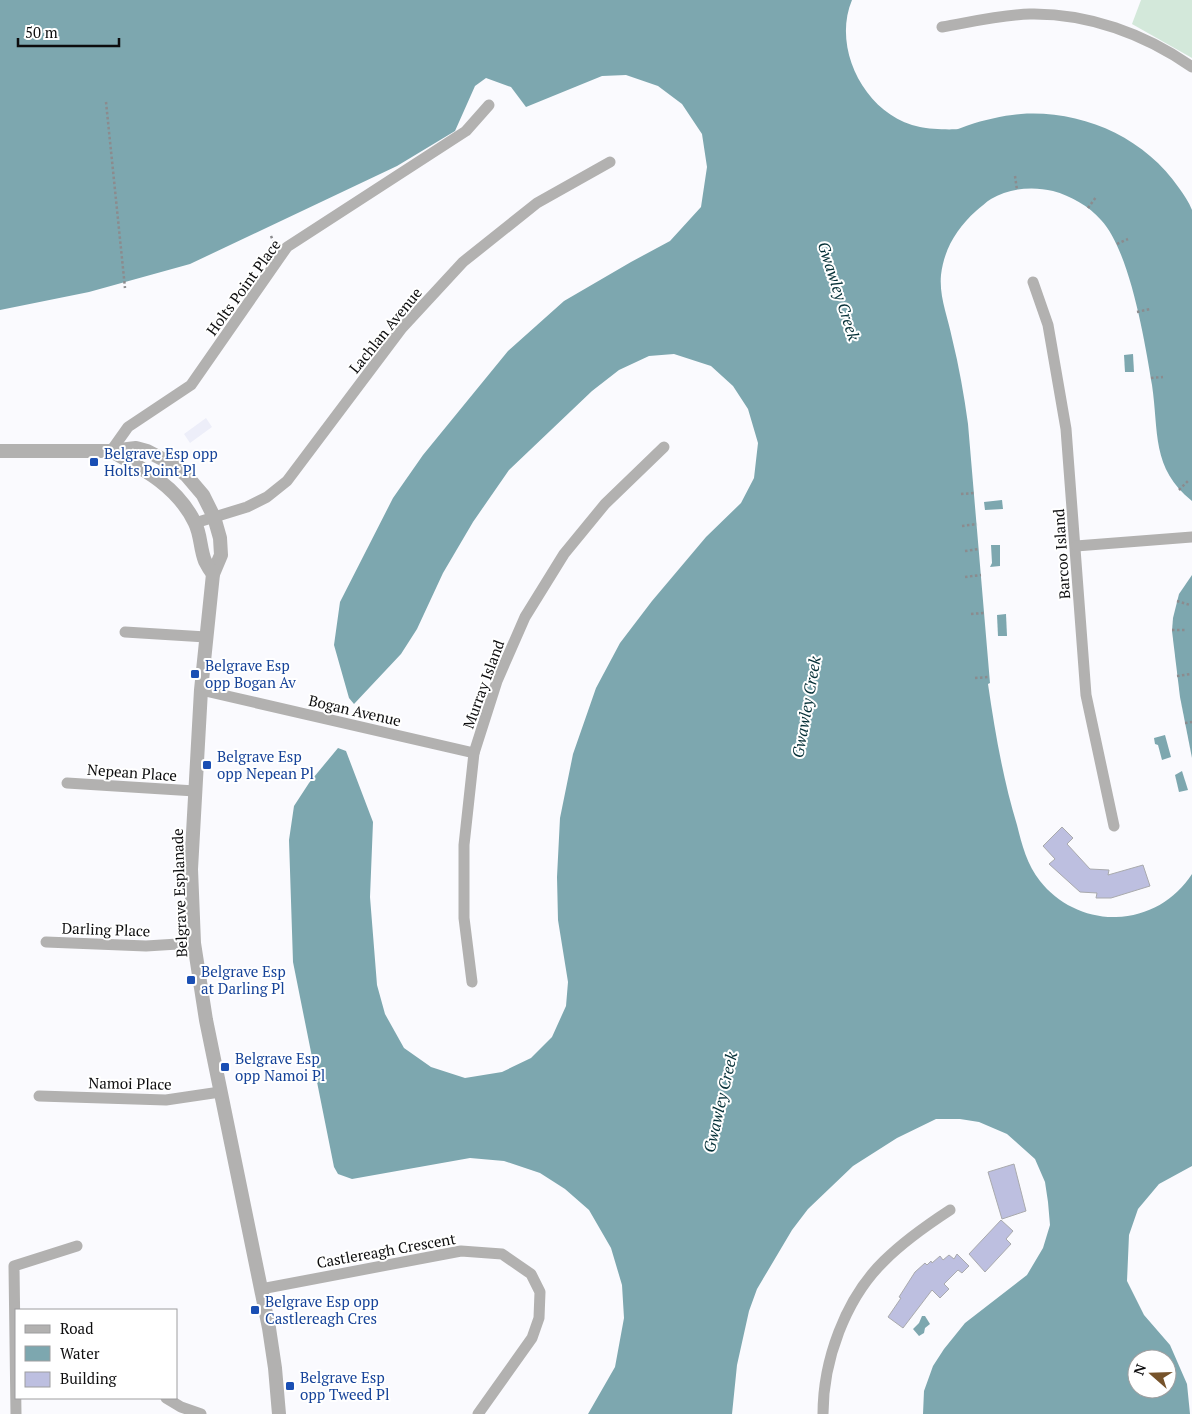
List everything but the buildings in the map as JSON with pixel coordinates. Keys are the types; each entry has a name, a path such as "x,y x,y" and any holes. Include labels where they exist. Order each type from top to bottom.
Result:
{"street":[{"path":"942,27 1000,16 1029,14 1072,17 1128,32 1150,42 1192,67"},
{"name":"Holts Point Place","path":"111,452 128,427 191,385 287,248 466,131 489,106"},
{"name":"Lachlan Avenue","path":"195,523 247,507 267,498 287,481 402,328 463,262 537,203 610,162"},
{"name":"Barcoo Island","path":"1033,282 1048,325 1066,429 1086,695 1114,826"},
{"name":"Murray Island","path":"472,982 464,918 464,845 474,753 498,681 525,616 559,562 605,504 664,447"},
{"name":"Belgrave Esplanade","path":"0,451 111,452 136,448 174,465 198,487 214,517 220,538 221,555 213,574 201,690 192,869 194,943 206,1020 276,1368 279,1414"},
{"name":"Belgrave Esplanade","path":"111,452 144,469 168,487 182,502 195,523 202,544 204,560 213,574"},
{"path":"1076,546 1192,538"},
{"path":"125,632 206,637"},
{"name":"Bogan Avenue","path":"201,690 474,753"},
{"name":"Nepean Place","path":"67,783 195,791"},
{"name":"Darling Place","path":"46,942 146,946 194,943"},
{"name":"Namoi Place","path":"39,1096 160,1100 191,1098 220,1092"},
{"path":"823,1414 826,1376 835,1340 848,1312 883,1262 912,1236 950,1210"},
{"path":"15,1340 14,1266 77,1246"},
{"name":"Castlereagh Crescent","path":"261,1289 461,1251 502,1254 531,1274 540,1292 539,1318 532,1338 478,1414"},
{"path":"16,1399 16,1414"},
{"path":"168,1399 181,1407 201,1414"}],"path":[{"path":"106,102 125,288"},
{"path":"1015,176 1017,190"},
{"path":"1088,208 1096,197"},
{"path":"1117,244 1128,239"},
{"path":"1137,312 1150,309"},
{"path":"1150,378 1163,376"},
{"path":"1179,490 1188,482"},
{"path":"961,494 975,493"},
{"path":"962,526 977,524"},
{"path":"965,551 979,549"},
{"path":"964,577 981,575"},
{"path":"1177,601 1190,605"},
{"path":"971,614 984,613"},
{"path":"1172,630 1185,630"},
{"path":"1177,676 1191,674"},
{"path":"975,678 989,677"},
{"path":"1184,723 1192,722"}],"shaded area":[{"path":"206,418 212,427 190,443 184,434"}],"green space":[{"path":"1141,0 1192,0 1192,58 1132,24"}],"water":[{"name":"Gwawley Creek","path":"0,0 852,0 847,19 846,40 850,60 858,78 870,96 884,110 901,121 924,128 959,129 975,123 1021,114 1044,114 1066,117 1089,122 1110,130 1148,154 1165,170 1188,201 1192,210 1192,501 1169,476 1163,462 1157,434 1152,385 1135,298 1128,274 1111,234 1091,210 1066,196 1045,189 1013,190 998,195 976,211 957,232 945,256 941,283 968,424 990,683 988,684 1000,755 1028,862 1035,875 1047,889 1064,903 1084,912 1105,917 1128,916 1150,910 1169,899 1192,874 1192,1166 1159,1184 1138,1209 1129,1235 1127,1281 1144,1315 1172,1349 1127,1349 1127,1399 1177,1399 1177,1361 1187,1384 1190,1414 923,1414 924,1391 933,1366 944,1349 965,1323 1027,1275 1043,1248 1050,1225 1045,1182 1035,1159 1007,1134 979,1122 960,1119 936,1119 897,1138 853,1166 808,1209 792,1230 757,1289 749,1311 737,1365 732,1414 588,1414 615,1367 624,1318 622,1285 611,1248 589,1210 565,1189 540,1173 504,1161 470,1158 352,1179 338,1174 334,1167 293,962 289,840 294,806 309,783 338,748 346,751 373,822 370,897 377,985 385,1014 404,1048 431,1067 465,1078 502,1072 531,1058 552,1037 566,1006 568,982 558,920 557,877 560,818 573,754 596,688 620,643 652,601 706,537 741,503 754,478 758,443 748,409 733,386 711,366 674,354 649,356 619,370 592,391 509,470 473,522 443,573 417,629 401,654 354,704 349,698 334,645 340,602 393,498 423,455 508,351 564,301 670,241 701,207 707,167 702,134 682,104 658,86 626,75 602,76 526,107 511,87 486,78 475,86 455,131 397,166 190,264 89,292 0,310"},
{"path":"1133,354 1134,372 1125,372 1124,355"},
{"path":"1002,500 1003,509 985,510 984,502"},
{"path":"991,545 1000,545 1000,566 990,567 992,563"},
{"path":"1192,575 1192,758 1180,697 1172,631 1179,594"},
{"path":"1006,614 1007,636 998,636 997,615"},
{"path":"1165,735 1171,757 1162,760 1154,738"},
{"path":"1182,771 1188,790 1179,792 1175,775"},
{"path":"922,1316 925,1316 930,1324 925,1328 924,1333 919,1336 913,1329 919,1323"}],"place":[{"name":"Belgrave Esp opp Holts Point Pl","path":"94,462"},
{"name":"Belgrave Esp opp Bogan Av","path":"195,674"},
{"name":"Belgrave Esp opp Nepean Pl","path":"207,765"},
{"name":"Belgrave Esp at Darling Pl","path":"191,980"},
{"name":"Belgrave Esp opp Namoi Pl","path":"225,1067"},
{"name":"Belgrave Esp opp Castlereagh Cres","path":"255,1310"},
{"name":"Belgrave Esp opp Tweed Pl","path":"290,1386"}]}
